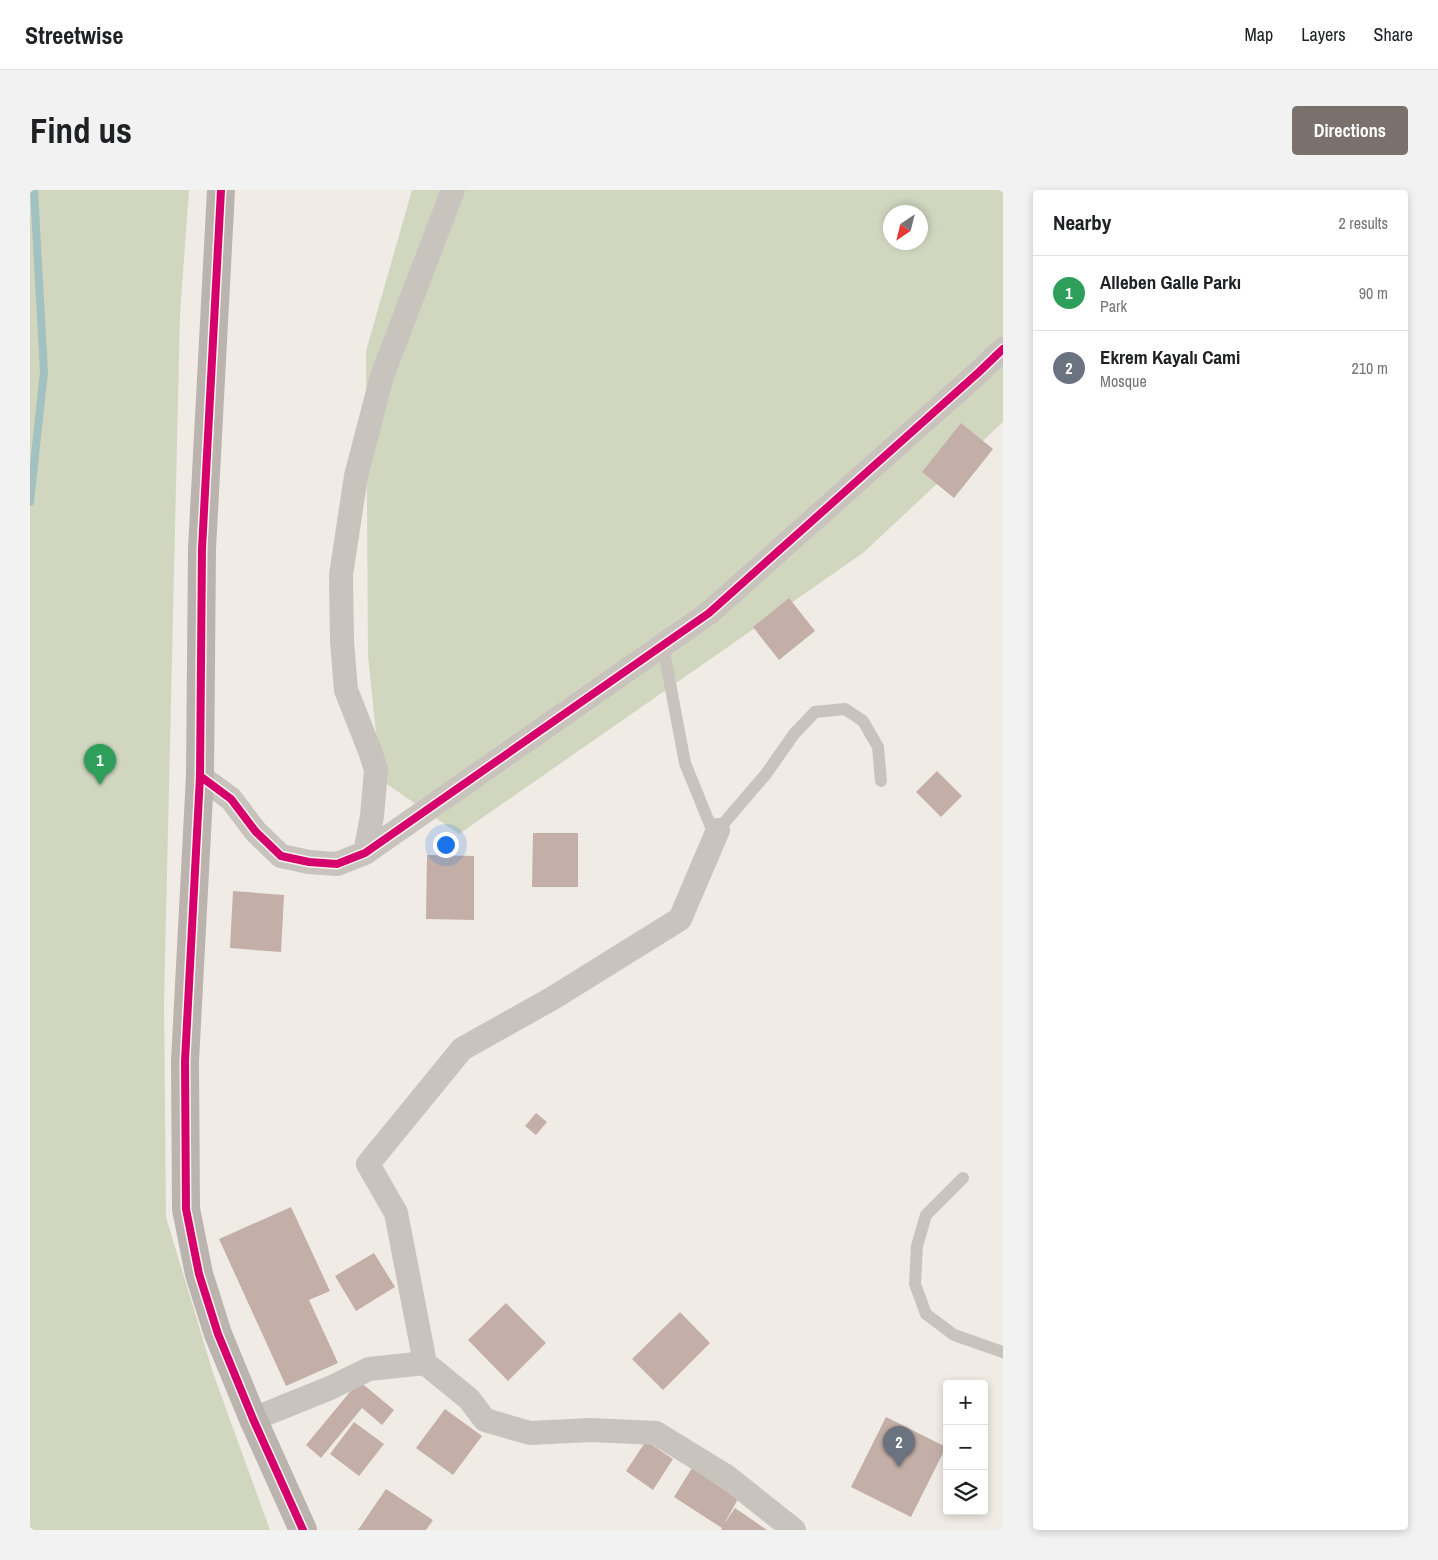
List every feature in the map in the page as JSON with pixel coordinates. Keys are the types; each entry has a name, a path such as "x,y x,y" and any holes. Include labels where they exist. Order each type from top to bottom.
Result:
{"street":[{"path":"221,190 202,548 200,776 185,1061 186,1210 198,1274 218,1334 253,1419 303,1530"},
{"path":"365,853 372,816 376,770 346,690 342,641 341,575 356,476 382,376 453,190"},
{"path":"200,776 230,799 256,832 281,856 309,862 337,864 365,853 709,613 972,378 1003,348"},
{"path":"716,834 680,919 553,998 462,1050 368,1164 396,1213 425,1363 469,1399 485,1420 530,1434 591,1430 656,1433 726,1476 794,1530"},
{"path":"253,1419 330,1388 369,1369 425,1363"}],"lane":[{"path":"663,646 685,764 716,834 766,774 794,734 815,712 845,709 863,720 878,746 881,781"},
{"path":"963,1178 926,1215 917,1246 915,1284 926,1314 954,1335 1003,1352"}],"green space":[{"path":"30,190 189,190 180,314 164,1002 166,1217 213,1373 270,1530 30,1530"},
{"path":"412,190 1003,190 1003,422 863,553 459,834 381,780 368,656 366,351"}],"building":[{"path":"961,423 993,449 954,498 922,472"},
{"path":"789,598 815,631 779,660 753,627"},
{"path":"937,771 962,796 941,817 916,792"},
{"path":"533,833 578,833 578,887 532,887"},
{"path":"427,855 474,856 474,920 426,919"},
{"path":"233,891 284,895 281,952 230,948"},
{"path":"536,1113 547,1122 536,1135 525,1126"},
{"path":"291,1207 330,1291 309,1300 338,1363 286,1386 219,1239"},
{"path":"374,1253 395,1287 356,1311 335,1276"},
{"path":"506,1303 546,1343 508,1381 468,1340"},
{"path":"680,1312 710,1343 663,1390 632,1359"},
{"path":"359,1381 394,1410 382,1425 362,1408 321,1458 306,1445"},
{"path":"445,1409 482,1436 453,1475 416,1448"},
{"path":"886,1417 943,1446 943,1453 911,1517 851,1487"},
{"path":"354,1422 384,1444 359,1476 330,1454"},
{"path":"646,1441 673,1459 653,1490 626,1471"},
{"path":"692,1468 738,1499 724,1524 735,1508 767,1530 721,1530 722,1528 674,1497"},
{"path":"386,1489 433,1520 426,1530 358,1530"}],"waterway":[{"path":"30,502 44,372 34,190"}],"cycle path":[{"path":"221,190 202,549 200,776 185,1061 186,1209 199,1274 218,1334 253,1419 303,1530"},
{"path":"200,776 231,799 256,832 281,856 309,862 337,864 365,853 709,613 1003,349"}],"place":[{"name":"Alleben Galle Parkı","path":"100,785"},
{"name":"Ekrem Kayalı Cami","path":"899,1467"}]}
